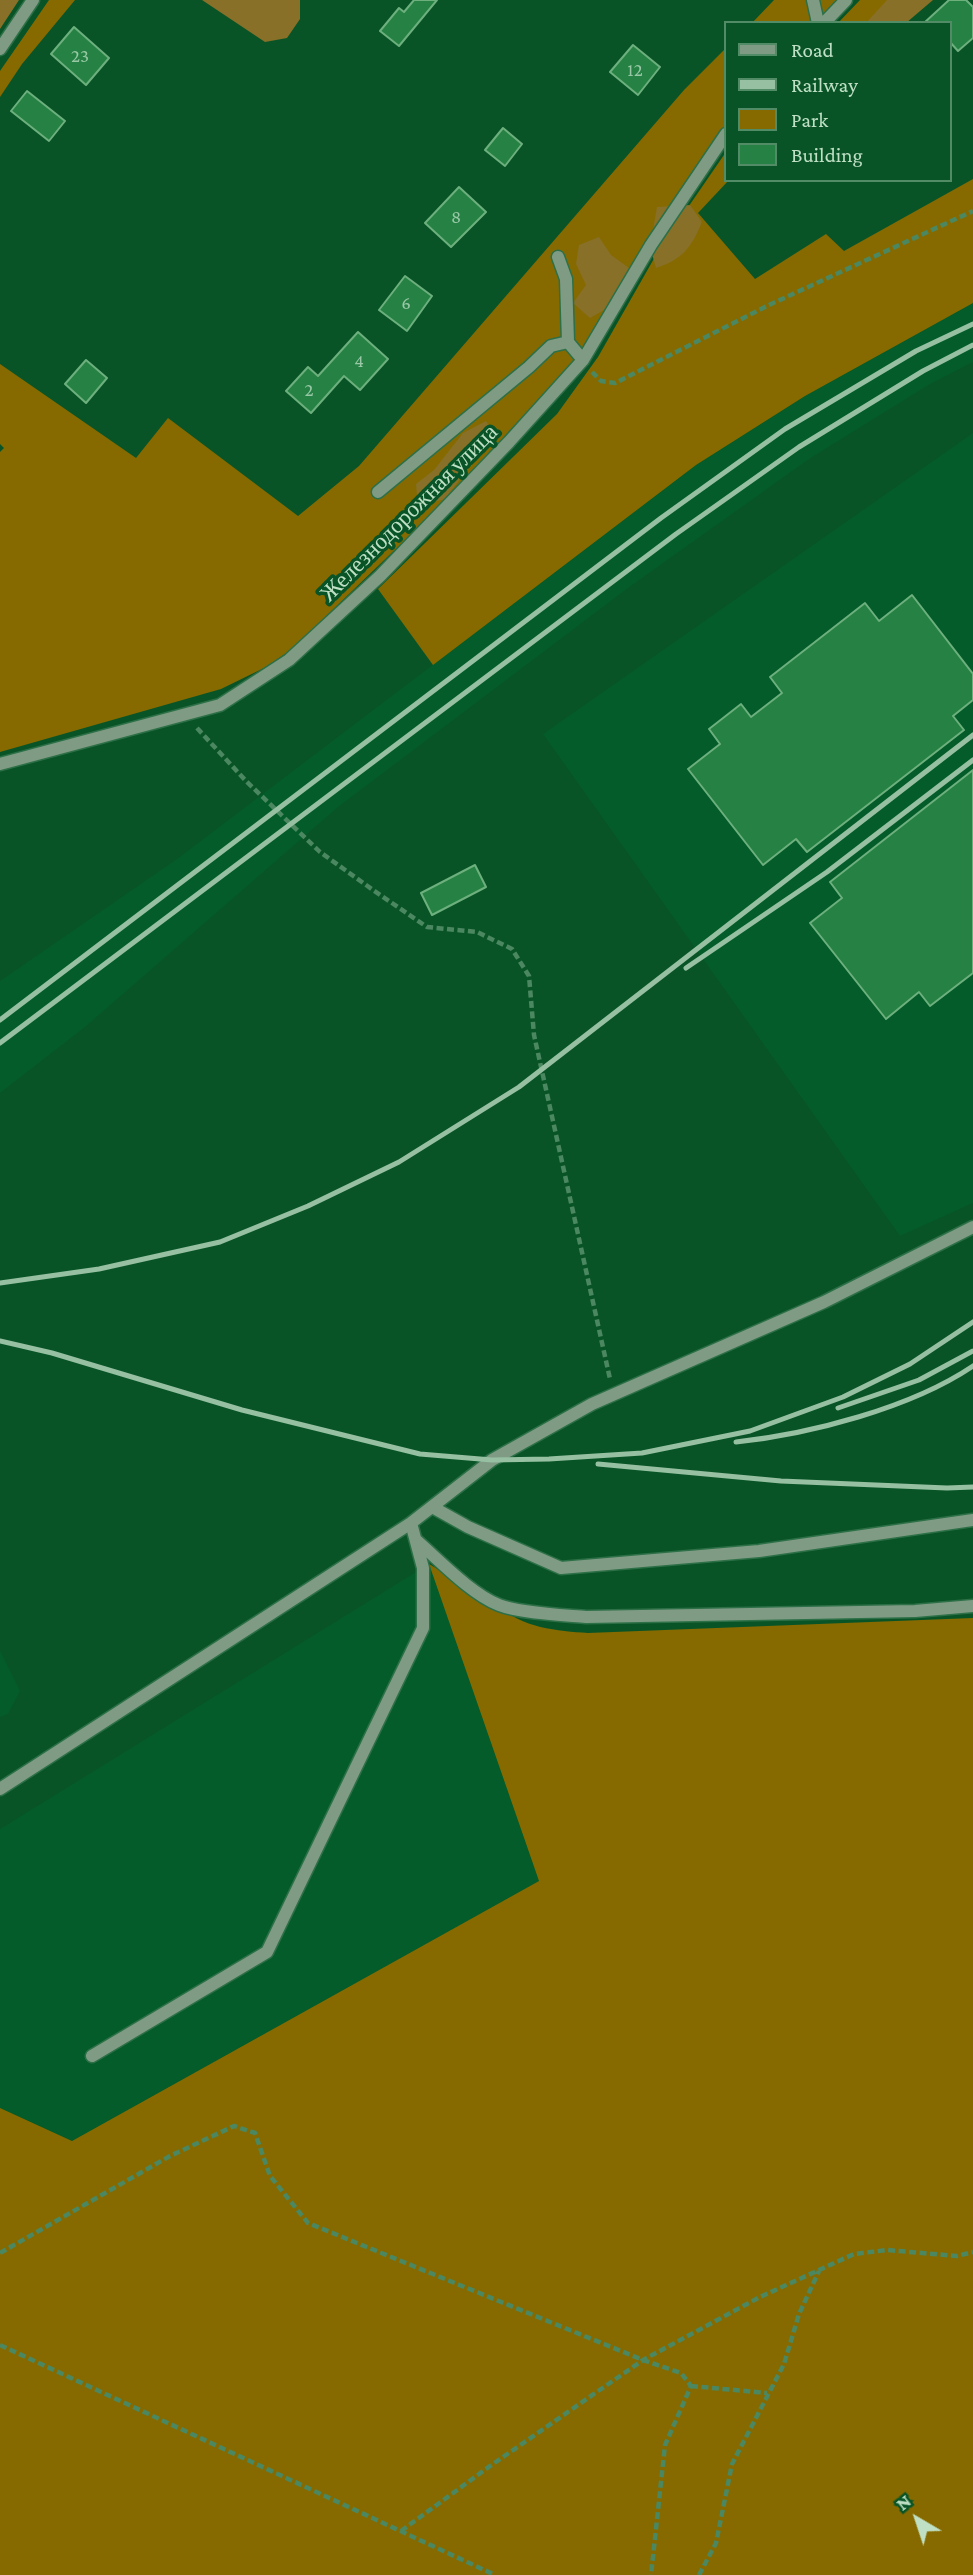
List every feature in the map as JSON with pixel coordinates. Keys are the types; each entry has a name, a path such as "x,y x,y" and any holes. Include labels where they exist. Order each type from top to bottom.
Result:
{"street":[{"path":"0,49 33,0"},
{"path":"813,0 818,21"},
{"path":"826,21 846,0"},
{"name":"Железнодорожная улица","path":"0,764 220,705 289,660 389,566 509,442 583,360 651,245 724,137"},
{"path":"558,257 565,279 568,342 583,360"},
{"path":"378,492 551,346 568,342"},
{"path":"0,1789 434,1508 492,1460 592,1404 824,1302 973,1227"},
{"path":"434,1508 468,1527 561,1568 759,1551 973,1520"},
{"path":"92,2056 267,1952 423,1628 423,1567 411,1523"},
{"path":"415,1540 463,1582 499,1605 548,1613 600,1617 915,1611 973,1606"}],"path":[{"path":"583,360 601,381 615,383 769,305 973,211"},
{"path":"185,714 246,781 331,860 427,927 477,932 512,949 529,976 534,1035 614,1395"},
{"path":"0,2253 170,2156 234,2126 255,2133 270,2176 308,2223 643,2360 681,2373 691,2386 767,2393"},
{"path":"401,2531 643,2360 760,2297 855,2254 887,2250 957,2256 973,2252"},
{"path":"699,2575 716,2543 732,2464 784,2364 800,2314 819,2270"},
{"path":"0,2345 495,2575"},
{"path":"651,2575 665,2445 691,2386"}],"shaded area":[{"path":"0,0 19,0 0,29"},
{"path":"202,0 300,0 300,19 287,38 265,42"},
{"path":"887,0 933,0 908,21 868,21"},
{"path":"690,205 702,222 694,239 680,256 656,268 650,247 657,207"},
{"path":"599,237 611,255 629,268 616,299 590,318 573,303 586,285 576,264 579,245"},
{"path":"973,303 973,362 930,384 809,459 628,588 338,807 85,1027 0,1093 0,981 177,859 696,465 805,396"},
{"path":"486,421 498,439 468,462 466,471 445,499 418,506 416,484 434,470 463,433"},
{"path":"973,433 973,1203 900,1236 543,734"},
{"path":"429,1564 539,1881 72,2141 0,2108 0,1829"},
{"path":"0,1651 20,1691 8,1714 0,1717"}],"green space":[{"path":"49,0 75,0 22,64 0,97 0,71"},
{"path":"774,0 837,0 817,21 754,21"},
{"path":"860,0 909,0 884,21 840,21"},
{"path":"724,50 724,129 581,354 435,511 291,650 264,668 221,689 0,752 0,452 4,448 0,444 0,364 136,458 168,418 298,516 359,466 684,90"},
{"path":"724,155 724,182 727,182 698,213 755,279 826,234 844,251 973,179 973,303 805,396 696,465 433,665 378,589 557,414 598,357 660,248"},
{"path":"429,1564 518,1619 540,1627 565,1631 588,1633 973,1618 973,2575 0,2575 0,2108 72,2141 539,1881"}],"building":[{"path":"414,0 437,0 399,46 380,31 399,8 404,12"},
{"path":"949,0 966,0 973,7 973,38 958,51 952,44 952,21 926,21"},
{"path":"74,27 109,58 86,85 51,54"},
{"path":"633,45 660,67 638,95 610,72"},
{"path":"27,91 65,121 49,141 11,111"},
{"path":"503,128 522,144 505,166 485,150"},
{"path":"459,187 486,212 451,247 425,223"},
{"path":"405,276 432,296 407,331 379,310"},
{"path":"358,332 388,359 360,390 344,376 311,413 286,391 308,367 318,376"},
{"path":"86,360 107,378 86,403 65,384"},
{"path":"912,595 973,674 973,700 953,716 964,730 807,852 796,839 763,865 688,769 720,744 709,729 741,704 751,717 782,693 770,677 865,603 879,621"},
{"path":"973,770 973,973 930,1006 919,992 886,1019 810,923 842,898 830,882"},
{"path":"475,865 486,887 432,915 421,893"}],"railway":[{"path":"0,1020 661,518 785,429 916,351 973,324"},
{"path":"0,1043 676,534 799,447 923,371 973,345"},
{"path":"0,1283 99,1269 220,1242 308,1206 399,1162 519,1087 973,735"},
{"path":"686,968 827,872 973,760"},
{"path":"0,1341 52,1353 242,1410 420,1454 492,1460 549,1459 642,1453 750,1431 843,1397 910,1364 973,1322"},
{"path":"838,1408 919,1380 973,1351"},
{"path":"736,1442 796,1433 859,1417 920,1394 973,1366"},
{"path":"598,1464 781,1481 973,1487"}]}
